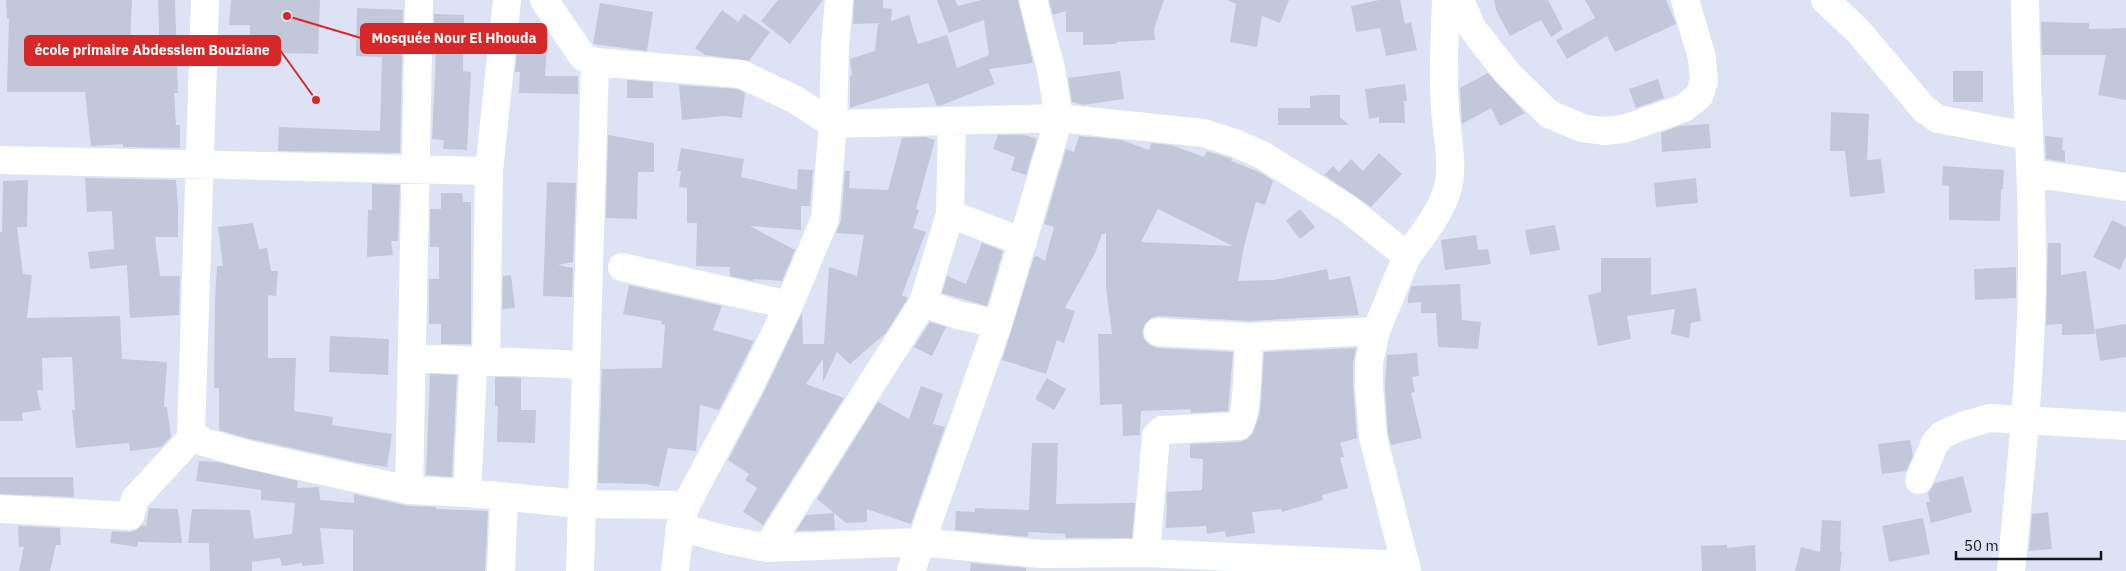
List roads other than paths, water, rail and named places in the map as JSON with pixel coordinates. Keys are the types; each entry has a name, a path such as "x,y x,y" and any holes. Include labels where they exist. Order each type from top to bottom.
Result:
{"street":[{"path":"204,0 191,433 204,442 246,454 409,490 467,493 683,516 723,540 767,548 920,542 1040,562 1146,553 1407,568 1373,437 1369,371 1376,331 1407,256 1425,232 1447,190 1450,170 1449,135 1445,108 1446,0"},
{"path":"409,490 419,0"},
{"path":"486,360 489,171 507,0"},
{"path":"544,0 583,57 595,62 741,74 794,99 833,124 1059,118 1203,134 1235,143 1262,155 1347,208 1407,256"},
{"path":"675,571 683,516 789,305 825,219 833,124 835,46 839,0"},
{"path":"911,571 998,324 1059,118 1052,69 1033,0"},
{"path":"1460,0 1472,28 1508,74 1549,114 1582,128 1604,131 1624,129 1684,108 1699,96 1704,81 1702,58 1685,0"},
{"path":"1825,0 1858,31 1924,109 1938,119 2028,136"},
{"path":"2012,571 2026,419 2031,318 2032,173 2028,136 2025,0"},
{"path":"580,571 595,62"},
{"path":"767,548 923,303 950,214 952,121"},
{"path":"0,160 489,171"},
{"path":"2032,173 2124,188"},
{"path":"950,214 1023,242"},
{"path":"622,266 789,305"},
{"path":"923,303 958,315 998,324"},
{"path":"1158,332 1249,337 1376,331"},
{"path":"1146,553 1156,436 1162,430 1233,428 1242,424 1244,418 1249,337"},
{"path":"412,358 586,365"},
{"path":"467,493 473,370 477,365 486,360"},
{"path":"1919,480 1935,443 1942,435 1962,426 1990,418 2126,426"},
{"path":"0,509 130,516 135,499 194,435"},
{"path":"500,571 504,497"}],"place":[{"name":"Mosquée Nour El Hhouda","path":"287,16"},
{"name":"école primaire Abdesslem Bouziane","path":"316,100"}]}
